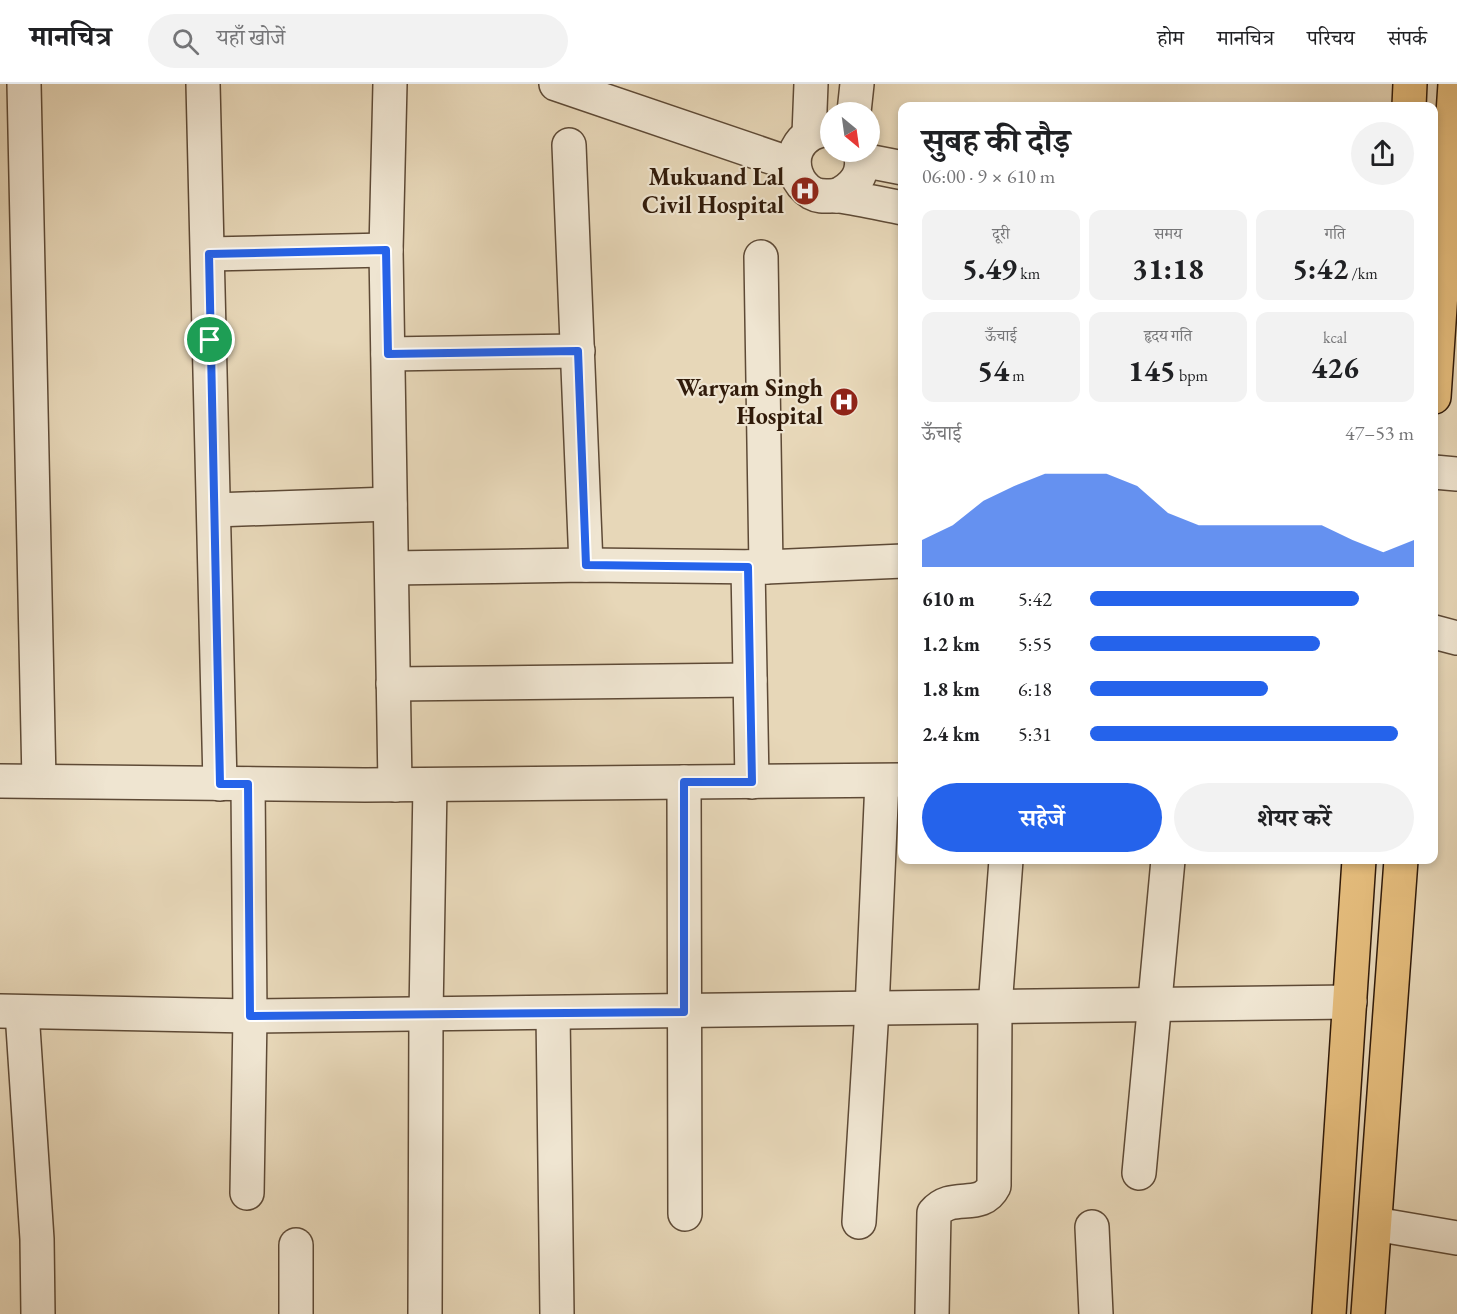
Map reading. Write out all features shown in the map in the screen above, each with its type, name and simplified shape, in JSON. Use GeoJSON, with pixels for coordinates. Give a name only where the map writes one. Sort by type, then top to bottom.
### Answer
{"type":"FeatureCollection","features":[{"type":"Feature","properties":{"kind":"main road"},"geometry":{"type":"LineString","coordinates":[[1409,102],[1410,84]]}},
{"type":"Feature","properties":{"kind":"main road"},"geometry":{"type":"LineString","coordinates":[[1438,337],[1455,84]]}},
{"type":"Feature","properties":{"kind":"main road"},"geometry":{"type":"LineString","coordinates":[[1329,1314],[1359,864]]}},
{"type":"Feature","properties":{"kind":"main road"},"geometry":{"type":"LineString","coordinates":[[1368,1314],[1401,864]]}},
{"type":"Feature","properties":{"kind":"street"},"geometry":{"type":"LineString","coordinates":[[24,84],[14,359],[39,781]]}},
{"type":"Feature","properties":{"kind":"street"},"geometry":{"type":"LineString","coordinates":[[203,84],[214,510],[250,1016],[247,1193]]}},
{"type":"Feature","properties":{"kind":"street"},"geometry":{"type":"LineString","coordinates":[[390,84],[386,250],[395,785]]}},
{"type":"Feature","properties":{"kind":"street"},"geometry":{"type":"LineString","coordinates":[[556,84],[794,165]]}},
{"type":"Feature","properties":{"kind":"street"},"geometry":{"type":"LineString","coordinates":[[811,84],[820,132],[800,143],[795,154],[794,165],[797,177],[804,187],[813,194],[825,197],[836,196],[898,207]]}},
{"type":"Feature","properties":{"kind":"street"},"geometry":{"type":"LineString","coordinates":[[856,102],[857,84]]}},
{"type":"Feature","properties":{"kind":"street"},"geometry":{"type":"LineString","coordinates":[[569,145],[586,565]]}},
{"type":"Feature","properties":{"kind":"street"},"geometry":{"type":"LineString","coordinates":[[880,161],[898,167]]}},
{"type":"Feature","properties":{"kind":"street"},"geometry":{"type":"LineString","coordinates":[[836,196],[848,191],[856,183],[861,172],[861,162]]}},
{"type":"Feature","properties":{"kind":"street"},"geometry":{"type":"LineString","coordinates":[[209,254],[386,250]]}},
{"type":"Feature","properties":{"kind":"street"},"geometry":{"type":"LineString","coordinates":[[752,782],[750,680],[757,567],[761,257]]}},
{"type":"Feature","properties":{"kind":"street"},"geometry":{"type":"LineString","coordinates":[[388,354],[578,351]]}},
{"type":"Feature","properties":{"kind":"street"},"geometry":{"type":"LineString","coordinates":[[1438,472],[1457,474]]}},
{"type":"Feature","properties":{"kind":"street"},"geometry":{"type":"LineString","coordinates":[[214,510],[390,504]]}},
{"type":"Feature","properties":{"kind":"street"},"geometry":{"type":"LineString","coordinates":[[392,568],[586,565],[757,567],[898,561]]}},
{"type":"Feature","properties":{"kind":"street"},"geometry":{"type":"LineString","coordinates":[[1438,633],[1457,638]]}},
{"type":"Feature","properties":{"kind":"street"},"geometry":{"type":"LineString","coordinates":[[393,684],[750,680]]}},
{"type":"Feature","properties":{"kind":"street"},"geometry":{"type":"LineString","coordinates":[[0,781],[395,785],[892,781],[872,1009],[859,1222]]}},
{"type":"Feature","properties":{"kind":"street"},"geometry":{"type":"LineString","coordinates":[[684,782],[685,1214]]}},
{"type":"Feature","properties":{"kind":"street"},"geometry":{"type":"LineString","coordinates":[[425,1314],[426,1014],[430,785]]}},
{"type":"Feature","properties":{"kind":"street"},"geometry":{"type":"LineString","coordinates":[[932,1314],[934,1212],[948,1202],[979,1200],[990,1194],[994,1186],[995,1007],[1006,864]]}},
{"type":"Feature","properties":{"kind":"street"},"geometry":{"type":"LineString","coordinates":[[1139,1173],[1168,864]]}},
{"type":"Feature","properties":{"kind":"street"},"geometry":{"type":"LineString","coordinates":[[38,1314],[36,1227],[11,1012],[250,1016],[1350,1002]]}},
{"type":"Feature","properties":{"kind":"street"},"geometry":{"type":"LineString","coordinates":[[553,1013],[557,1314]]}},
{"type":"Feature","properties":{"kind":"street"},"geometry":{"type":"LineString","coordinates":[[1375,1224],[1457,1238]]}},
{"type":"Feature","properties":{"kind":"street"},"geometry":{"type":"LineString","coordinates":[[1092,1227],[1096,1314]]}},
{"type":"Feature","properties":{"kind":"street"},"geometry":{"type":"LineString","coordinates":[[296,1245],[296,1314]]}},
{"type":"Feature","properties":{"kind":"place","name":"Mukuand Lal Civil Hospital"},"geometry":{"type":"Point","coordinates":[805,191]}},
{"type":"Feature","properties":{"kind":"place","name":"Waryam Singh Hospital"},"geometry":{"type":"Point","coordinates":[844,402]}},
{"type":"Feature","properties":{"kind":"route"},"geometry":{"type":"LineString","coordinates":[[386,250],[388,354],[578,351],[586,565],[748,567],[752,782],[684,782],[684,1012],[250,1016],[248,784],[220,784],[210,340],[209,254],[386,250]]}}]}
